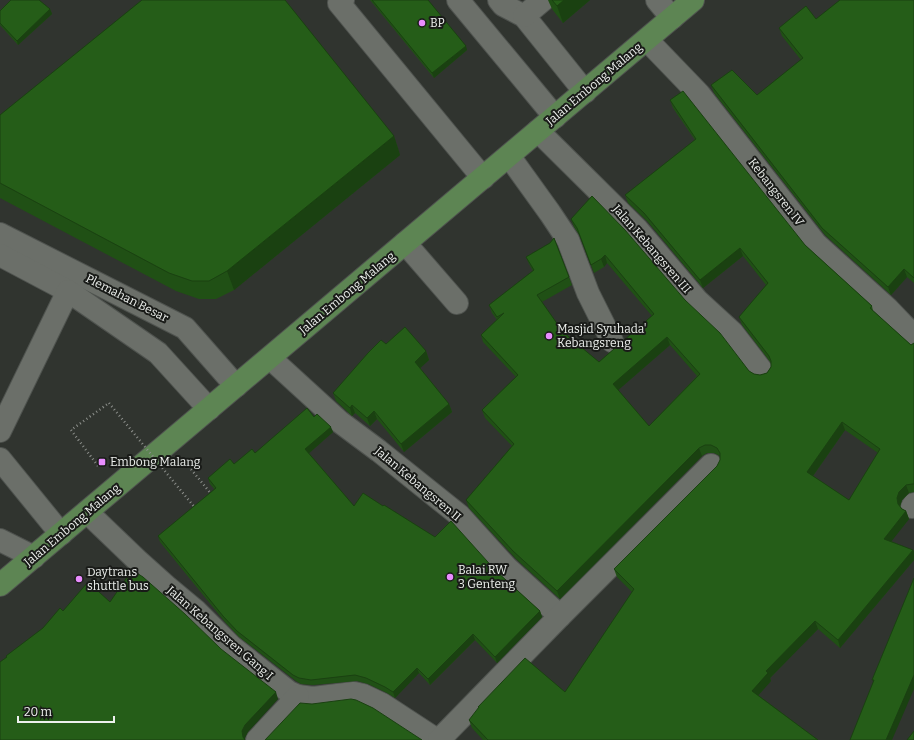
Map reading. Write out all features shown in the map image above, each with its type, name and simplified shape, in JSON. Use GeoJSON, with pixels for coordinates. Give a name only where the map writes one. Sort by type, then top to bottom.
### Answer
{"type":"FeatureCollection","features":[{"type":"Feature","properties":{"kind":"main road","name":"Jalan Embong Malang"},"geometry":{"type":"LineString","coordinates":[[2,581],[34,557],[694,0]]}},
{"type":"Feature","properties":{"kind":"street"},"geometry":{"type":"LineString","coordinates":[[458,0],[555,117]]}},
{"type":"Feature","properties":{"kind":"street"},"geometry":{"type":"LineString","coordinates":[[499,0],[503,5],[524,16],[585,92]]}},
{"type":"Feature","properties":{"kind":"street"},"geometry":{"type":"LineString","coordinates":[[524,16],[543,0]]}},
{"type":"Feature","properties":{"kind":"street"},"geometry":{"type":"LineString","coordinates":[[657,0],[672,18]]}},
{"type":"Feature","properties":{"kind":"street"},"geometry":{"type":"LineString","coordinates":[[337,1],[483,178]]}},
{"type":"Feature","properties":{"kind":"street","name":"Kebangsren IV"},"geometry":{"type":"LineString","coordinates":[[647,40],[699,94],[816,244],[888,309],[914,336]]}},
{"type":"Feature","properties":{"kind":"street","name":"Jalan Kebangsren III"},"geometry":{"type":"LineString","coordinates":[[538,131],[637,229],[697,300],[732,332],[762,371]]}},
{"type":"Feature","properties":{"kind":"street"},"geometry":{"type":"LineString","coordinates":[[509,156],[568,240],[588,294],[612,341]]}},
{"type":"Feature","properties":{"kind":"street","name":"Plemahan Besar"},"geometry":{"type":"LineString","coordinates":[[0,234],[184,328],[236,386]]}},
{"type":"Feature","properties":{"kind":"street"},"geometry":{"type":"LineString","coordinates":[[405,243],[457,303]]}},
{"type":"Feature","properties":{"kind":"street"},"geometry":{"type":"LineString","coordinates":[[0,255],[68,291],[158,353],[209,409]]}},
{"type":"Feature","properties":{"kind":"street"},"geometry":{"type":"LineString","coordinates":[[0,431],[68,291]]}},
{"type":"Feature","properties":{"kind":"street","name":"Jalan Kebangsren II"},"geometry":{"type":"LineString","coordinates":[[270,358],[340,422],[379,451],[458,516],[507,568],[560,616]]}},
{"type":"Feature","properties":{"kind":"street"},"geometry":{"type":"LineString","coordinates":[[0,459],[61,534]]}},
{"type":"Feature","properties":{"kind":"street"},"geometry":{"type":"LineString","coordinates":[[438,740],[711,465]]}},
{"type":"Feature","properties":{"kind":"street","name":"Jalan Kebangsren Gang I"},"geometry":{"type":"LineString","coordinates":[[87,512],[137,560],[196,611],[231,646],[289,692],[298,696],[313,698],[354,693],[363,695],[382,704],[438,740]]}},
{"type":"Feature","properties":{"kind":"street"},"geometry":{"type":"LineString","coordinates":[[0,540],[34,557]]}},
{"type":"Feature","properties":{"kind":"street"},"geometry":{"type":"LineString","coordinates":[[257,740],[298,696]]}},
{"type":"Feature","properties":{"kind":"path"},"geometry":{"type":"LineString","coordinates":[[114,488],[72,430],[109,403],[197,510]]}},
{"type":"Feature","properties":{"kind":"path"},"geometry":{"type":"LineString","coordinates":[[169,442],[213,496]]}},
{"type":"Feature","properties":{"kind":"building"},"geometry":{"type":"Polygon","coordinates":[[[11,0],[39,0],[50,9],[17,41],[0,23],[0,11],[11,0]]]}},
{"type":"Feature","properties":{"kind":"building"},"geometry":{"type":"Polygon","coordinates":[[[142,0],[285,0],[394,136],[227,271],[209,281],[192,281],[169,273],[0,183],[0,115],[142,0]]]}},
{"type":"Feature","properties":{"kind":"building"},"geometry":{"type":"Polygon","coordinates":[[[372,0],[428,0],[466,46],[432,73],[372,0]]]}},
{"type":"Feature","properties":{"kind":"building"},"geometry":{"type":"Polygon","coordinates":[[[552,0],[564,0],[557,6],[552,0]]]}},
{"type":"Feature","properties":{"kind":"building"},"geometry":{"type":"Polygon","coordinates":[[[840,0],[914,0],[914,278],[904,269],[888,287],[822,228],[711,85],[732,70],[757,95],[803,58],[779,28],[806,6],[816,19],[840,0]]]}},
{"type":"Feature","properties":{"kind":"building"},"geometry":{"type":"Polygon","coordinates":[[[683,91],[805,245],[872,306],[870,308],[911,345],[914,343],[914,484],[906,485],[899,492],[897,498],[898,504],[906,511],[884,539],[913,550],[838,640],[815,621],[766,671],[768,673],[752,691],[818,740],[488,740],[469,720],[478,707],[525,658],[565,692],[634,589],[614,569],[717,466],[720,460],[720,453],[717,448],[711,445],[705,445],[699,448],[557,591],[513,551],[466,500],[514,444],[482,410],[518,375],[481,335],[504,313],[497,317],[489,305],[534,270],[526,257],[550,243],[554,238],[569,277],[537,295],[563,332],[599,362],[654,314],[605,255],[591,265],[577,228],[571,219],[592,196],[625,230],[685,300],[720,333],[749,371],[760,375],[767,373],[771,367],[769,356],[739,317],[768,283],[740,248],[700,280],[644,213],[625,195],[696,139],[670,100],[683,91]],[[667,337],[613,384],[649,426],[700,374],[667,337]],[[842,422],[807,472],[849,500],[880,449],[842,422]]]}},
{"type":"Feature","properties":{"kind":"building"},"geometry":{"type":"Polygon","coordinates":[[[405,327],[426,351],[415,362],[449,404],[401,444],[374,411],[367,418],[352,405],[350,408],[333,393],[381,340],[386,344],[405,327]]]}},
{"type":"Feature","properties":{"kind":"building"},"geometry":{"type":"Polygon","coordinates":[[[307,408],[314,417],[317,414],[331,427],[305,449],[354,506],[363,493],[435,537],[451,521],[496,571],[540,611],[495,657],[473,634],[428,679],[417,668],[393,692],[366,678],[355,675],[311,680],[299,678],[293,675],[237,631],[158,536],[216,488],[208,478],[230,459],[234,464],[252,449],[255,453],[307,408]]]}},
{"type":"Feature","properties":{"kind":"building"},"geometry":{"type":"Polygon","coordinates":[[[132,570],[143,577],[185,614],[221,649],[276,692],[245,725],[242,731],[245,740],[0,740],[0,662],[43,628],[60,608],[63,611],[88,582],[110,602],[132,570]]]}},
{"type":"Feature","properties":{"kind":"building"},"geometry":{"type":"Polygon","coordinates":[[[914,578],[914,675],[886,740],[850,740],[874,680],[872,680],[914,578]]]}},
{"type":"Feature","properties":{"kind":"building"},"geometry":{"type":"Polygon","coordinates":[[[351,699],[373,708],[422,740],[265,740],[300,703],[312,704],[351,699]]]}},
{"type":"Feature","properties":{"kind":"building"},"geometry":{"type":"Polygon","coordinates":[[[914,731],[914,740],[907,740],[914,731]]]}},
{"type":"Feature","properties":{"kind":"place","name":"BP"},"geometry":{"type":"Point","coordinates":[422,23]}},
{"type":"Feature","properties":{"kind":"place","name":"Masjid Syuhada' Kebangsreng"},"geometry":{"type":"Point","coordinates":[549,336]}},
{"type":"Feature","properties":{"kind":"place","name":"Embong Malang"},"geometry":{"type":"Point","coordinates":[102,462]}},
{"type":"Feature","properties":{"kind":"place","name":"Balai RW 3 Genteng"},"geometry":{"type":"Point","coordinates":[450,577]}},
{"type":"Feature","properties":{"kind":"place","name":"Daytrans shuttle bus"},"geometry":{"type":"Point","coordinates":[79,579]}}]}
